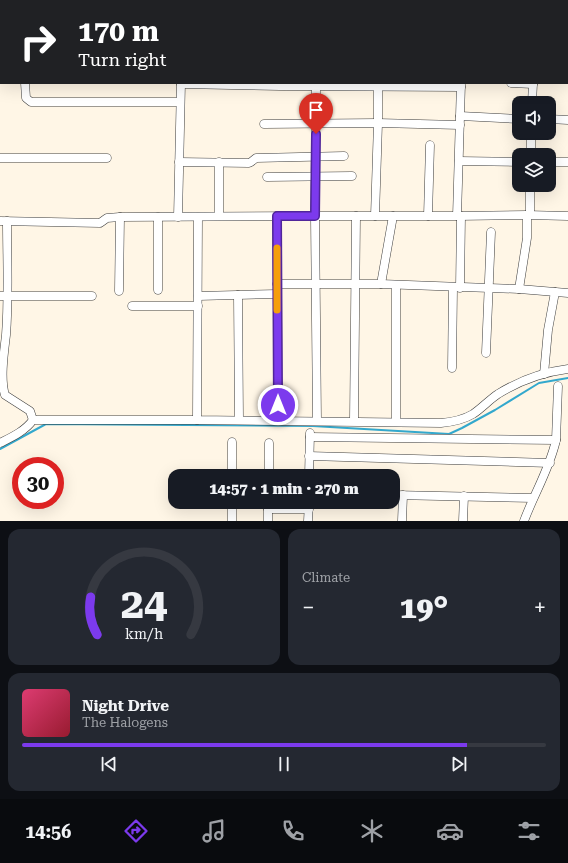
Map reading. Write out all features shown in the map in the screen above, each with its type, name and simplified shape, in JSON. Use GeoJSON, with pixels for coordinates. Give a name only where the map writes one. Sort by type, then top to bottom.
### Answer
{"type":"FeatureCollection","features":[{"type":"Feature","properties":{"kind":"street"},"geometry":{"type":"LineString","coordinates":[[25,84],[26,98],[30,102],[180,102]]}},
{"type":"Feature","properties":{"kind":"street"},"geometry":{"type":"LineString","coordinates":[[178,217],[181,84]]}},
{"type":"Feature","properties":{"kind":"street"},"geometry":{"type":"LineString","coordinates":[[215,84],[316,87],[461,85],[457,288],[452,368]]}},
{"type":"Feature","properties":{"kind":"street"},"geometry":{"type":"LineString","coordinates":[[532,96],[533,84]]}},
{"type":"Feature","properties":{"kind":"street"},"geometry":{"type":"LineString","coordinates":[[316,87],[316,421]]}},
{"type":"Feature","properties":{"kind":"street"},"geometry":{"type":"LineString","coordinates":[[375,216],[378,87]]}},
{"type":"Feature","properties":{"kind":"street"},"geometry":{"type":"LineString","coordinates":[[264,124],[378,123],[512,119]]}},
{"type":"Feature","properties":{"kind":"street"},"geometry":{"type":"LineString","coordinates":[[556,120],[568,120]]}},
{"type":"Feature","properties":{"kind":"street"},"geometry":{"type":"LineString","coordinates":[[428,216],[430,145]]}},
{"type":"Feature","properties":{"kind":"street"},"geometry":{"type":"LineString","coordinates":[[179,162],[249,163],[256,158],[344,156]]}},
{"type":"Feature","properties":{"kind":"street"},"geometry":{"type":"LineString","coordinates":[[0,158],[107,158]]}},
{"type":"Feature","properties":{"kind":"street"},"geometry":{"type":"LineString","coordinates":[[459,161],[512,162]]}},
{"type":"Feature","properties":{"kind":"street"},"geometry":{"type":"LineString","coordinates":[[219,162],[219,216]]}},
{"type":"Feature","properties":{"kind":"street"},"geometry":{"type":"LineString","coordinates":[[556,162],[568,162]]}},
{"type":"Feature","properties":{"kind":"street"},"geometry":{"type":"LineString","coordinates":[[266,177],[352,176]]}},
{"type":"Feature","properties":{"kind":"street"},"geometry":{"type":"LineString","coordinates":[[519,289],[527,238],[530,192]]}},
{"type":"Feature","properties":{"kind":"street"},"geometry":{"type":"LineString","coordinates":[[277,216],[278,421]]}},
{"type":"Feature","properties":{"kind":"street"},"geometry":{"type":"LineString","coordinates":[[354,422],[356,216]]}},
{"type":"Feature","properties":{"kind":"street"},"geometry":{"type":"LineString","coordinates":[[381,284],[393,216]]}},
{"type":"Feature","properties":{"kind":"street"},"geometry":{"type":"LineString","coordinates":[[33,420],[30,411],[5,395],[3,391],[1,365],[6,334],[3,222],[100,223],[107,218],[120,217],[568,216]]}},
{"type":"Feature","properties":{"kind":"street"},"geometry":{"type":"LineString","coordinates":[[119,291],[120,217]]}},
{"type":"Feature","properties":{"kind":"street"},"geometry":{"type":"LineString","coordinates":[[158,217],[158,290]]}},
{"type":"Feature","properties":{"kind":"street"},"geometry":{"type":"LineString","coordinates":[[197,420],[198,217]]}},
{"type":"Feature","properties":{"kind":"street"},"geometry":{"type":"LineString","coordinates":[[486,353],[490,288],[491,232]]}},
{"type":"Feature","properties":{"kind":"street"},"geometry":{"type":"LineString","coordinates":[[277,284],[381,284],[457,288],[519,289],[568,293]]}},
{"type":"Feature","properties":{"kind":"street"},"geometry":{"type":"LineString","coordinates":[[396,285],[396,422]]}},
{"type":"Feature","properties":{"kind":"street"},"geometry":{"type":"LineString","coordinates":[[544,374],[547,336],[555,292]]}},
{"type":"Feature","properties":{"kind":"street"},"geometry":{"type":"LineString","coordinates":[[198,296],[277,294]]}},
{"type":"Feature","properties":{"kind":"street"},"geometry":{"type":"LineString","coordinates":[[238,295],[239,420]]}},
{"type":"Feature","properties":{"kind":"street"},"geometry":{"type":"LineString","coordinates":[[4,296],[92,296]]}},
{"type":"Feature","properties":{"kind":"street"},"geometry":{"type":"LineString","coordinates":[[132,306],[198,306]]}},
{"type":"Feature","properties":{"kind":"street"},"geometry":{"type":"LineString","coordinates":[[33,420],[239,420],[441,423],[457,421],[473,414],[498,394],[528,380],[544,374],[568,369]]}},
{"type":"Feature","properties":{"kind":"street"},"geometry":{"type":"LineString","coordinates":[[524,521],[550,463],[556,440],[558,386]]}},
{"type":"Feature","properties":{"kind":"street"},"geometry":{"type":"LineString","coordinates":[[0,443],[22,431],[33,420]]}},
{"type":"Feature","properties":{"kind":"street"},"geometry":{"type":"LineString","coordinates":[[309,469],[310,435],[556,440]]}},
{"type":"Feature","properties":{"kind":"street"},"geometry":{"type":"LineString","coordinates":[[232,442],[232,469]]}},
{"type":"Feature","properties":{"kind":"street"},"geometry":{"type":"LineString","coordinates":[[269,443],[269,469]]}},
{"type":"Feature","properties":{"kind":"street"},"geometry":{"type":"LineString","coordinates":[[309,456],[550,463]]}},
{"type":"Feature","properties":{"kind":"street"},"geometry":{"type":"LineString","coordinates":[[400,495],[533,498]]}},
{"type":"Feature","properties":{"kind":"street"},"geometry":{"type":"LineString","coordinates":[[402,521],[404,495]]}},
{"type":"Feature","properties":{"kind":"street"},"geometry":{"type":"LineString","coordinates":[[463,521],[464,496]]}},
{"type":"Feature","properties":{"kind":"street"},"geometry":{"type":"LineString","coordinates":[[232,509],[232,521]]}},
{"type":"Feature","properties":{"kind":"street"},"geometry":{"type":"LineString","coordinates":[[268,509],[268,521]]}},
{"type":"Feature","properties":{"kind":"street"},"geometry":{"type":"LineString","coordinates":[[308,521],[309,509]]}},
{"type":"Feature","properties":{"kind":"waterway"},"geometry":{"type":"LineString","coordinates":[[0,449],[46,424],[313,426],[449,434],[495,410],[539,383],[568,378]]}},
{"type":"Feature","properties":{"kind":"slow traffic"},"geometry":{"type":"LineString","coordinates":[[277,248],[277,310]]}},
{"type":"Feature","properties":{"kind":"route"},"geometry":{"type":"LineString","coordinates":[[278,405],[277,216],[315,216],[316,134]]}}]}
